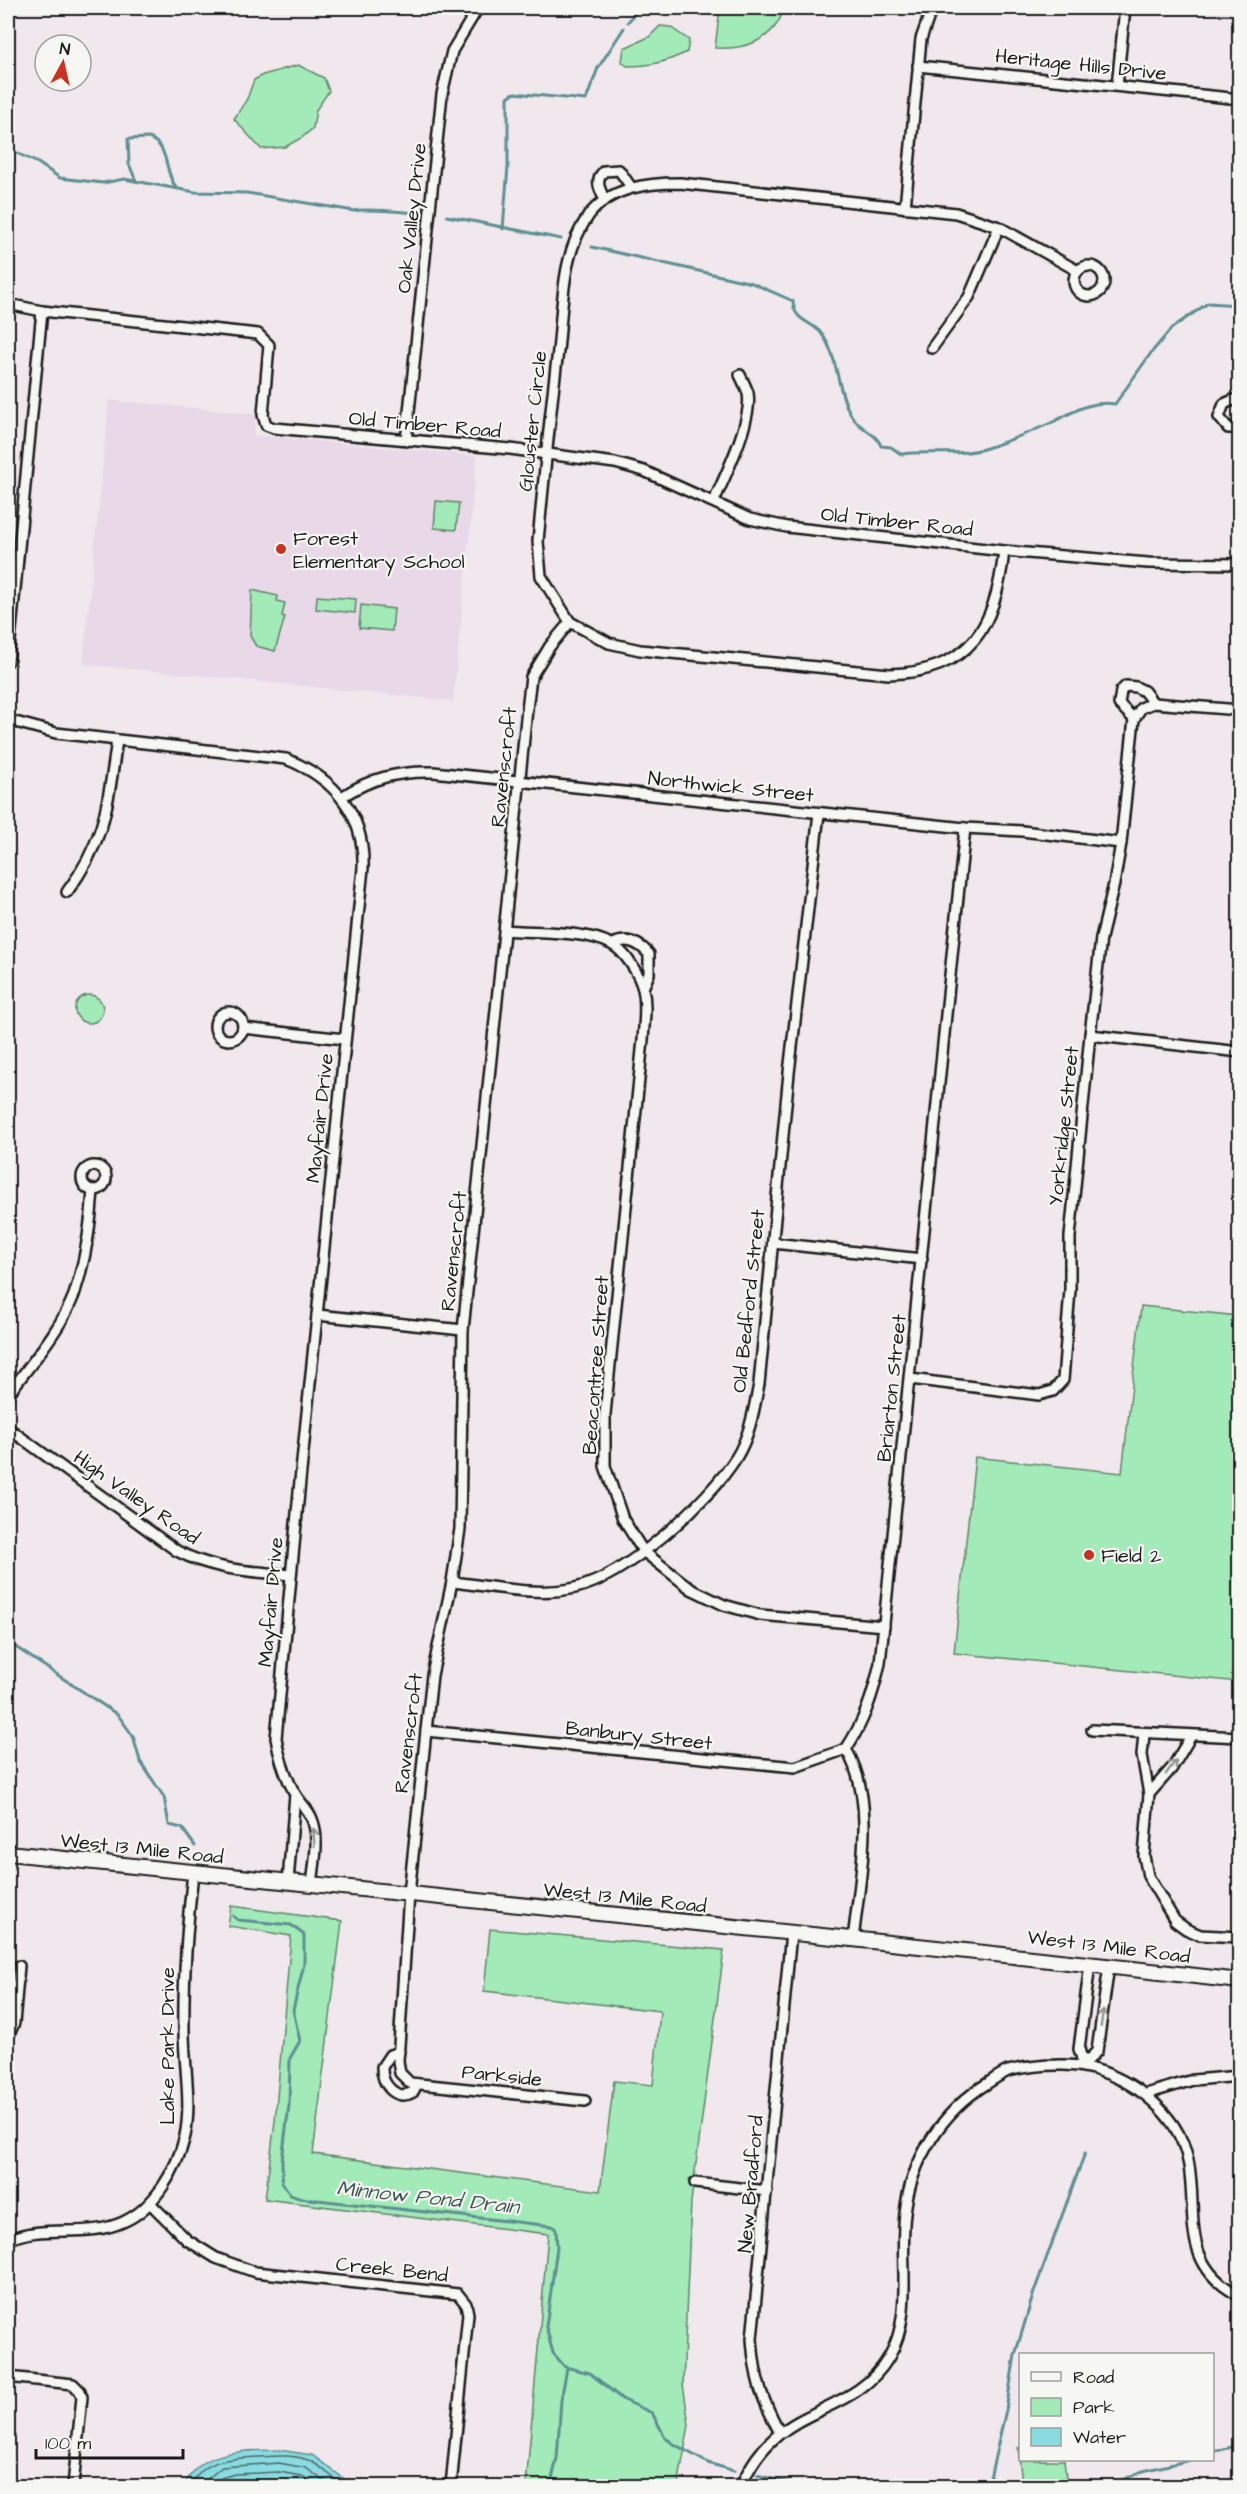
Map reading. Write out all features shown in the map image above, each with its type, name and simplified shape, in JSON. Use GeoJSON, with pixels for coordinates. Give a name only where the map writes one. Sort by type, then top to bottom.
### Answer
{"type":"FeatureCollection","features":[{"type":"Feature","properties":{"kind":"street","name":"Oak Valley Drive"},"geometry":{"type":"LineString","coordinates":[[406,441],[442,94],[452,51],[478,8]]}},
{"type":"Feature","properties":{"kind":"street"},"geometry":{"type":"LineString","coordinates":[[905,207],[921,39],[932,8]]}},
{"type":"Feature","properties":{"kind":"street"},"geometry":{"type":"LineString","coordinates":[[1117,86],[1125,8]]}},
{"type":"Feature","properties":{"kind":"street","name":"Heritage Hills Drive"},"geometry":{"type":"LineString","coordinates":[[918,66],[1239,99]]}},
{"type":"Feature","properties":{"kind":"street"},"geometry":{"type":"LineString","coordinates":[[605,200],[598,180],[604,171],[619,170],[631,187]]}},
{"type":"Feature","properties":{"kind":"street","name":"Glouster Circle"},"geometry":{"type":"LineString","coordinates":[[1004,551],[997,599],[980,633],[951,659],[918,672],[889,674],[640,650],[609,644],[570,622],[541,576],[538,541],[569,259],[590,215],[605,200],[631,187],[656,183],[680,183],[956,213],[999,227],[1078,271]]}},
{"type":"Feature","properties":{"kind":"street"},"geometry":{"type":"LineString","coordinates":[[932,348],[969,297],[999,227]]}},
{"type":"Feature","properties":{"kind":"street","name":"Old Timber Road"},"geometry":{"type":"LineString","coordinates":[[8,304],[42,311],[258,334],[269,345],[263,415],[266,425],[274,428],[580,457],[644,471],[750,519],[787,527],[1004,551],[1148,563],[1239,564]]}},
{"type":"Feature","properties":{"kind":"street"},"geometry":{"type":"LineString","coordinates":[[8,661],[11,579],[42,311]]}},
{"type":"Feature","properties":{"kind":"street"},"geometry":{"type":"LineString","coordinates":[[714,501],[744,425],[748,395],[740,375]]}},
{"type":"Feature","properties":{"kind":"street"},"geometry":{"type":"LineString","coordinates":[[1239,401],[1233,400],[1224,404],[1219,417],[1228,428],[1239,428]]}},
{"type":"Feature","properties":{"kind":"street","name":"Ravenscroft"},"geometry":{"type":"LineString","coordinates":[[409,1894],[432,1675],[453,1582],[460,1530],[463,1330],[531,678],[550,646],[570,622]]}},
{"type":"Feature","properties":{"kind":"street"},"geometry":{"type":"LineString","coordinates":[[1153,703],[1136,687],[1126,686],[1121,690],[1119,704],[1134,719],[1141,708],[1153,703],[1239,710]]}},
{"type":"Feature","properties":{"kind":"street","name":"Yorkridge Street"},"geometry":{"type":"LineString","coordinates":[[910,1379],[1039,1395],[1053,1391],[1062,1380],[1070,1290],[1070,1237],[1090,1035],[1101,938],[1116,877],[1121,843],[1134,719]]}},
{"type":"Feature","properties":{"kind":"street","name":"Mayfair Drive"},"geometry":{"type":"LineString","coordinates":[[8,720],[56,733],[286,759],[318,773],[343,796],[359,830],[363,852],[276,1738],[279,1753],[295,1794],[306,1807],[313,1821],[315,1842],[312,1885]]}},
{"type":"Feature","properties":{"kind":"street"},"geometry":{"type":"LineString","coordinates":[[67,892],[94,851],[107,808],[117,740]]}},
{"type":"Feature","properties":{"kind":"street","name":"Northwick Street"},"geometry":{"type":"LineString","coordinates":[[343,796],[364,783],[404,772],[433,772],[519,783],[965,828],[1022,831],[1121,843]]}},
{"type":"Feature","properties":{"kind":"street","name":"Old Bedford Street"},"geometry":{"type":"LineString","coordinates":[[453,1582],[537,1591],[562,1591],[592,1583],[643,1551],[688,1516],[737,1456],[750,1425],[759,1384],[819,813]]}},
{"type":"Feature","properties":{"kind":"street","name":"Briarton Street"},"geometry":{"type":"LineString","coordinates":[[846,1749],[857,1732],[872,1699],[884,1626],[965,828]]}},
{"type":"Feature","properties":{"kind":"street","name":"Beacontree Street"},"geometry":{"type":"LineString","coordinates":[[505,930],[591,938],[613,944],[627,941],[640,944],[649,954],[649,974],[643,988]]}},
{"type":"Feature","properties":{"kind":"street","name":"Beacontree Street"},"geometry":{"type":"LineString","coordinates":[[613,944],[631,964],[643,988],[645,1008],[605,1414],[605,1466],[623,1519],[643,1551],[691,1589],[724,1605],[760,1615],[884,1626]]}},
{"type":"Feature","properties":{"kind":"street"},"geometry":{"type":"LineString","coordinates":[[243,1028],[345,1039]]}},
{"type":"Feature","properties":{"kind":"street"},"geometry":{"type":"LineString","coordinates":[[1090,1035],[1239,1052]]}},
{"type":"Feature","properties":{"kind":"street"},"geometry":{"type":"LineString","coordinates":[[8,1395],[52,1333],[73,1296],[84,1256],[93,1190]]}},
{"type":"Feature","properties":{"kind":"street"},"geometry":{"type":"LineString","coordinates":[[773,1243],[922,1259]]}},
{"type":"Feature","properties":{"kind":"street"},"geometry":{"type":"LineString","coordinates":[[317,1315],[463,1330]]}},
{"type":"Feature","properties":{"kind":"street","name":"High Valley Road"},"geometry":{"type":"LineString","coordinates":[[8,1428],[177,1551],[198,1562],[223,1569],[291,1575]]}},
{"type":"Feature","properties":{"kind":"street"},"geometry":{"type":"LineString","coordinates":[[1092,1730],[1239,1737]]}},
{"type":"Feature","properties":{"kind":"street","name":"Banbury Street"},"geometry":{"type":"LineString","coordinates":[[426,1731],[795,1767],[846,1749]]}},
{"type":"Feature","properties":{"kind":"street"},"geometry":{"type":"LineString","coordinates":[[1144,1734],[1142,1755],[1149,1794],[1144,1856],[1148,1876],[1176,1921],[1186,1929],[1200,1935],[1239,1937]]}},
{"type":"Feature","properties":{"kind":"street"},"geometry":{"type":"LineString","coordinates":[[1149,1794],[1172,1768],[1191,1736]]}},
{"type":"Feature","properties":{"kind":"street"},"geometry":{"type":"LineString","coordinates":[[846,1749],[856,1766],[861,1783],[865,1816],[853,1941]]}},
{"type":"Feature","properties":{"kind":"street","name":"Mayfair Drive"},"geometry":{"type":"LineString","coordinates":[[288,1882],[295,1794]]}},
{"type":"Feature","properties":{"kind":"street","name":"West 13 Mile Road"},"geometry":{"type":"LineString","coordinates":[[8,1853],[1239,1981]]}},
{"type":"Feature","properties":{"kind":"street","name":"Lake Park Drive"},"geometry":{"type":"LineString","coordinates":[[8,2240],[39,2232],[93,2231],[124,2222],[150,2203],[174,2165],[185,2136],[185,1952],[194,1873]]}},
{"type":"Feature","properties":{"kind":"street"},"geometry":{"type":"LineString","coordinates":[[409,1894],[399,2052],[400,2073],[406,2081],[417,2084]]}},
{"type":"Feature","properties":{"kind":"street","name":"New Bradford"},"geometry":{"type":"LineString","coordinates":[[780,2433],[762,2399],[755,2376],[752,2339],[791,1933]]}},
{"type":"Feature","properties":{"kind":"street"},"geometry":{"type":"LineString","coordinates":[[1084,2064],[1079,2049],[1090,1964]]}},
{"type":"Feature","properties":{"kind":"street"},"geometry":{"type":"LineString","coordinates":[[8,2037],[14,2023],[19,1966]]}},
{"type":"Feature","properties":{"kind":"street"},"geometry":{"type":"LineString","coordinates":[[1084,2064],[1097,2051],[1109,1966]]}},
{"type":"Feature","properties":{"kind":"street","name":"Parkside"},"geometry":{"type":"LineString","coordinates":[[399,2052],[390,2055],[382,2067],[385,2084],[393,2092],[401,2095],[413,2092],[417,2084],[585,2101]]}},
{"type":"Feature","properties":{"kind":"street"},"geometry":{"type":"LineString","coordinates":[[741,2487],[753,2461],[780,2433],[865,2385],[888,2359],[900,2332],[905,2214],[910,2186],[922,2155],[956,2107],[1006,2072],[1041,2066],[1084,2064],[1146,2094],[1175,2127],[1190,2167],[1194,2245],[1200,2260],[1218,2283],[1239,2296]]}},
{"type":"Feature","properties":{"kind":"street"},"geometry":{"type":"LineString","coordinates":[[1146,2094],[1193,2080],[1239,2076]]}},
{"type":"Feature","properties":{"kind":"street"},"geometry":{"type":"LineString","coordinates":[[695,2183],[767,2190]]}},
{"type":"Feature","properties":{"kind":"street","name":"Creek Bend"},"geometry":{"type":"LineString","coordinates":[[150,2203],[187,2240],[216,2258],[255,2272],[459,2294],[466,2304],[468,2314],[451,2487]]}},
{"type":"Feature","properties":{"kind":"street"},"geometry":{"type":"LineString","coordinates":[[8,2377],[73,2384],[80,2391],[82,2397],[74,2487]]}},
{"type":"Feature","properties":{"kind":"shaded area","name":"Forest Elementary School"},"geometry":{"type":"Polygon","coordinates":[[[109,400],[256,414],[254,435],[477,456],[453,701],[83,664],[109,400]]]}},
{"type":"Feature","properties":{"kind":"green space"},"geometry":{"type":"Polygon","coordinates":[[[720,8],[784,8],[774,28],[758,41],[738,47],[715,48],[720,8]]]}},
{"type":"Feature","properties":{"kind":"green space"},"geometry":{"type":"Polygon","coordinates":[[[660,26],[670,27],[689,40],[687,52],[651,64],[627,66],[622,62],[624,48],[649,37],[660,26]]]}},
{"type":"Feature","properties":{"kind":"green space"},"geometry":{"type":"Polygon","coordinates":[[[298,65],[324,78],[329,91],[316,110],[313,128],[303,137],[285,147],[261,149],[234,119],[247,99],[254,80],[263,75],[298,65]]]}},
{"type":"Feature","properties":{"kind":"green space"},"geometry":{"type":"Polygon","coordinates":[[[436,501],[459,503],[456,530],[434,528],[436,501]]]}},
{"type":"Feature","properties":{"kind":"green space"},"geometry":{"type":"Polygon","coordinates":[[[252,590],[278,596],[277,601],[285,603],[282,616],[285,617],[275,651],[256,646],[250,636],[252,590]]]}},
{"type":"Feature","properties":{"kind":"green space"},"geometry":{"type":"Polygon","coordinates":[[[317,596],[356,599],[355,613],[316,609],[317,596]]]}},
{"type":"Feature","properties":{"kind":"green space"},"geometry":{"type":"Polygon","coordinates":[[[361,605],[394,609],[392,631],[359,628],[361,605]]]}},
{"type":"Feature","properties":{"kind":"green space"},"geometry":{"type":"Polygon","coordinates":[[[89,995],[99,999],[103,1009],[99,1019],[89,1023],[79,1019],[75,1009],[79,999],[89,995]]]}},
{"type":"Feature","properties":{"kind":"green space"},"geometry":{"type":"Polygon","coordinates":[[[1141,1306],[1239,1316],[1239,1682],[954,1653],[975,1457],[1122,1473],[1141,1306]]]}},
{"type":"Feature","properties":{"kind":"green space"},"geometry":{"type":"Polygon","coordinates":[[[231,1906],[342,1921],[313,2154],[600,2191],[614,2081],[653,2085],[660,2011],[484,1991],[490,1929],[724,1950],[691,2202],[683,2384],[689,2425],[678,2486],[526,2486],[548,2234],[265,2199],[275,2121],[291,1936],[228,1926],[231,1906]]]}},
{"type":"Feature","properties":{"kind":"green space"},"geometry":{"type":"Polygon","coordinates":[[[1019,2461],[1064,2461],[1066,2478],[1022,2483],[1019,2461]]]}},
{"type":"Feature","properties":{"kind":"water"},"geometry":{"type":"Polygon","coordinates":[[[279,2450],[312,2455],[346,2480],[363,2486],[184,2486],[201,2464],[212,2458],[238,2452],[279,2450]]]}},
{"type":"Feature","properties":{"kind":"waterway"},"geometry":{"type":"LineString","coordinates":[[628,22],[639,8]]}},
{"type":"Feature","properties":{"kind":"waterway"},"geometry":{"type":"LineString","coordinates":[[503,229],[508,166],[508,97],[514,93],[586,100],[598,68],[624,28]]}},
{"type":"Feature","properties":{"kind":"waterway"},"geometry":{"type":"LineString","coordinates":[[136,181],[129,164],[128,139],[149,138],[161,148],[177,188]]}},
{"type":"Feature","properties":{"kind":"waterway"},"geometry":{"type":"LineString","coordinates":[[8,149],[38,163],[60,178],[103,183],[124,179],[195,192],[247,193],[354,211],[417,213]]}},
{"type":"Feature","properties":{"kind":"waterway"},"geometry":{"type":"LineString","coordinates":[[447,216],[561,239]]}},
{"type":"Feature","properties":{"kind":"waterway"},"geometry":{"type":"LineString","coordinates":[[592,247],[752,283],[793,301],[799,317],[817,329],[827,342],[851,415],[876,438],[881,446],[891,447],[901,454],[976,451],[1027,433],[1090,405],[1115,404],[1151,353],[1172,328],[1208,303],[1240,305]]}},
{"type":"Feature","properties":{"kind":"waterway","name":"Minnow Pond Drain"},"geometry":{"type":"LineString","coordinates":[[8,1642],[118,1715],[133,1736],[140,1761],[164,1797],[169,1825],[182,1828],[195,1846]]}},
{"type":"Feature","properties":{"kind":"waterway","name":"Minnow Pond Drain"},"geometry":{"type":"LineString","coordinates":[[233,1916],[238,1920],[291,1925],[304,1935],[304,1964],[293,2010],[300,2041],[290,2058],[289,2105],[282,2160],[282,2183],[291,2195],[299,2198],[552,2226],[556,2229],[557,2247],[546,2327],[553,2353],[565,2367],[590,2373],[622,2399],[652,2413],[665,2437],[672,2443],[708,2463],[734,2471]]}},
{"type":"Feature","properties":{"kind":"waterway"},"geometry":{"type":"LineString","coordinates":[[988,2486],[1006,2410],[1015,2355],[1034,2292],[1085,2153]]}},
{"type":"Feature","properties":{"kind":"waterway"},"geometry":{"type":"LineString","coordinates":[[550,2486],[557,2459],[561,2400],[567,2368]]}},
{"type":"Feature","properties":{"kind":"waterway","name":"Minnow Pond Drain"},"geometry":{"type":"LineString","coordinates":[[1214,2452],[1240,2445]]}},
{"type":"Feature","properties":{"kind":"waterway","name":"Minnow Pond Drain"},"geometry":{"type":"LineString","coordinates":[[1108,2486],[1143,2471],[1187,2461]]}},
{"type":"Feature","properties":{"kind":"waterway","name":"Minnow Pond Drain"},"geometry":{"type":"LineString","coordinates":[[757,2475],[800,2486]]}},
{"type":"Feature","properties":{"kind":"place","name":"Forest Elementary School"},"geometry":{"type":"Point","coordinates":[281,549]}},
{"type":"Feature","properties":{"kind":"place","name":"Field 2"},"geometry":{"type":"Point","coordinates":[1089,1555]}}]}
